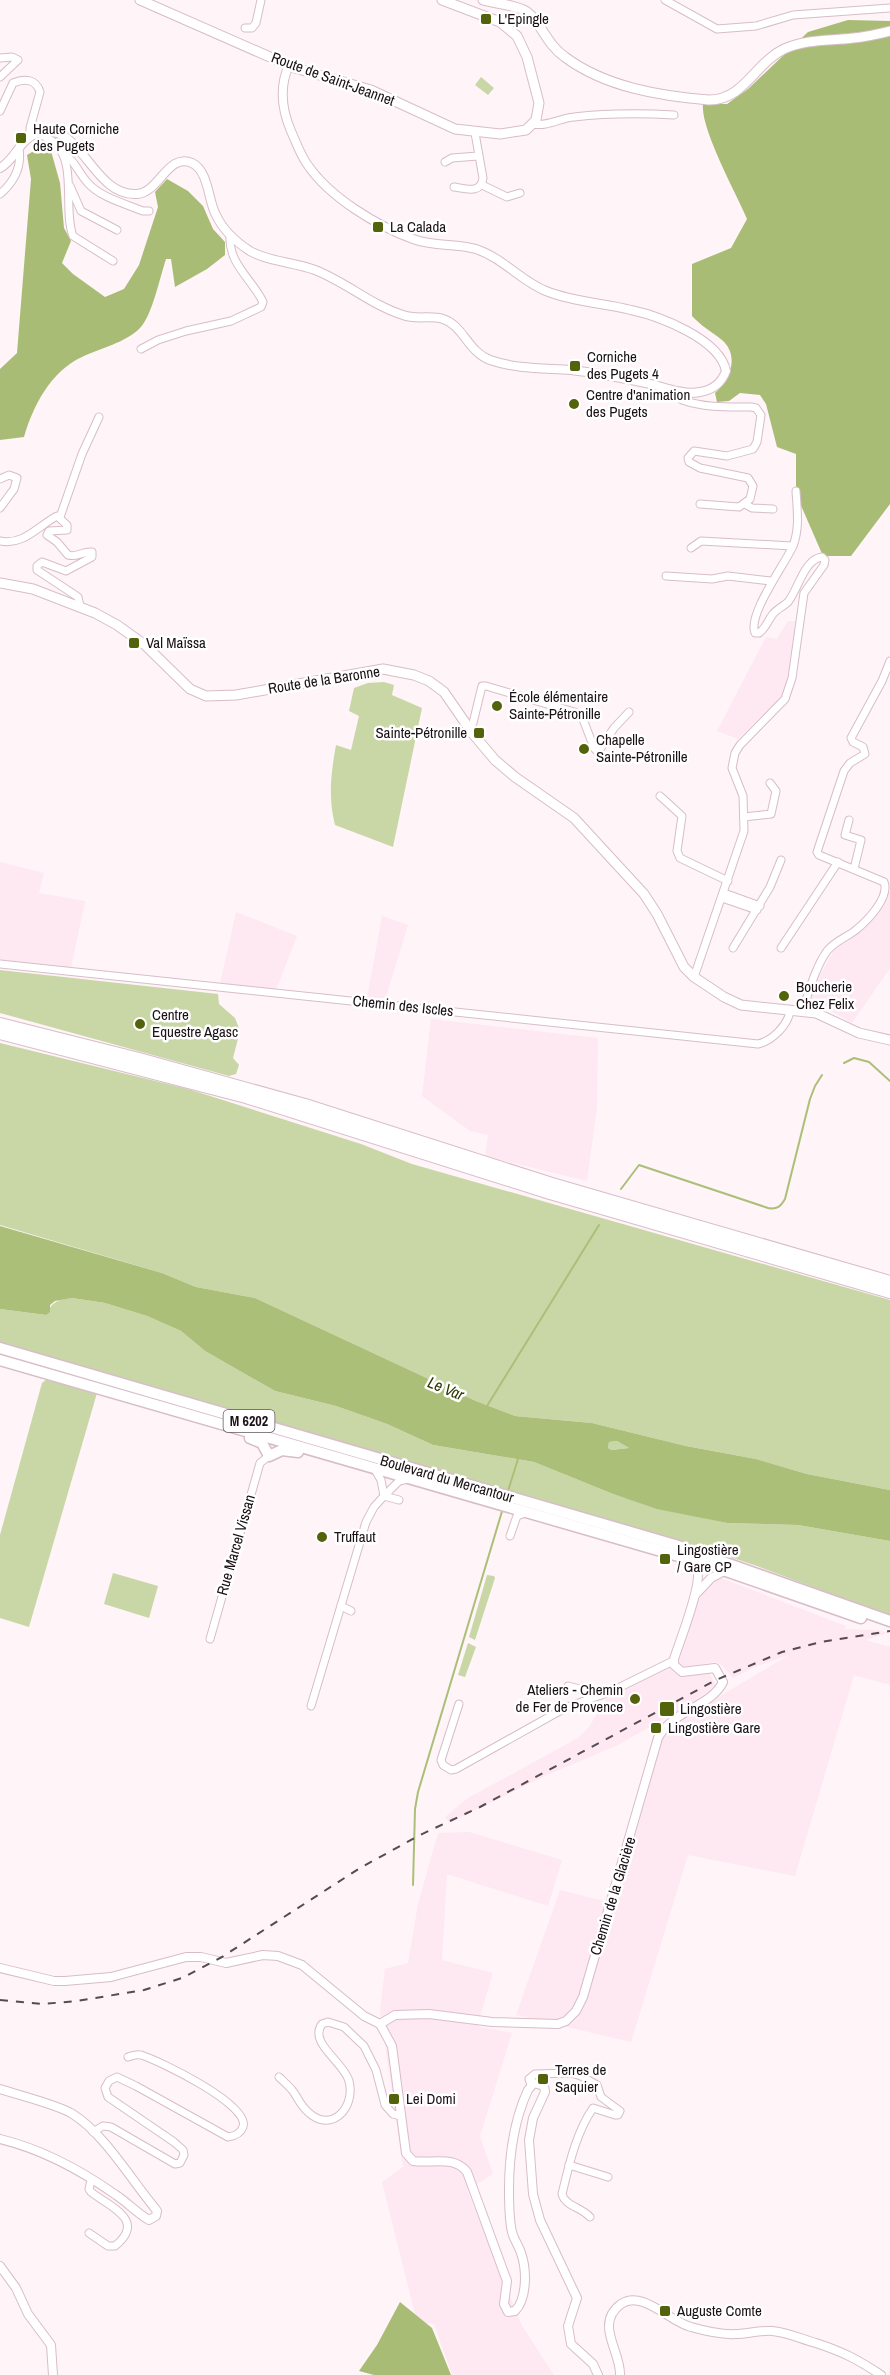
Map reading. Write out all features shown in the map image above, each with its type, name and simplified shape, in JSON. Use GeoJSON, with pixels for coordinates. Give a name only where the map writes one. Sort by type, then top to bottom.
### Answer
{"type":"FeatureCollection","features":[{"type":"Feature","properties":{"kind":"highway"},"geometry":{"type":"LineString","coordinates":[[0,1024],[139,1059],[305,1105],[552,1184],[890,1282]]}},
{"type":"Feature","properties":{"kind":"highway"},"geometry":{"type":"LineString","coordinates":[[0,1033],[246,1097],[550,1193],[890,1292]]}},
{"type":"Feature","properties":{"kind":"main road","name":"Route de Saint-Jeannet"},"geometry":{"type":"LineString","coordinates":[[140,0],[289,65],[371,90],[450,127],[475,133],[507,134],[531,126]]}},
{"type":"Feature","properties":{"kind":"main road"},"geometry":{"type":"LineString","coordinates":[[442,0],[501,22],[517,36],[527,57],[538,94],[539,110],[531,126]]}},
{"type":"Feature","properties":{"kind":"main road"},"geometry":{"type":"LineString","coordinates":[[483,0],[526,12],[535,20],[545,38],[557,52],[597,75],[634,88],[704,100],[721,99],[734,94],[769,59],[794,46],[890,31]]}},
{"type":"Feature","properties":{"kind":"main road","name":"Route de la Baronne"},"geometry":{"type":"LineString","coordinates":[[0,583],[27,587],[80,606],[117,625],[160,658],[189,689],[206,696],[236,695],[371,671],[399,671],[425,678],[444,692],[482,746],[503,767],[574,818],[644,894],[657,914],[678,957],[694,977],[724,997],[741,1005],[825,1016],[859,1033],[890,1040]]}},
{"type":"Feature","properties":{"kind":"main road","name":"Boulevard du Mercantour"},"geometry":{"type":"LineString","coordinates":[[0,1348],[497,1499],[711,1557],[874,1619],[890,1629]]}},
{"type":"Feature","properties":{"kind":"main road","name":"Boulevard du Mercantour"},"geometry":{"type":"LineString","coordinates":[[0,1360],[410,1479],[497,1499]]}},
{"type":"Feature","properties":{"kind":"main road"},"geometry":{"type":"LineString","coordinates":[[232,1427],[242,1435],[262,1443],[269,1456],[282,1450],[314,1455],[322,1453]]}},
{"type":"Feature","properties":{"kind":"main road","name":"Boulevard du Mercantour"},"geometry":{"type":"LineString","coordinates":[[512,1503],[529,1513],[726,1570],[874,1619],[890,1621]]}},
{"type":"Feature","properties":{"kind":"street"},"geometry":{"type":"LineString","coordinates":[[245,28],[255,25],[261,0]]}},
{"type":"Feature","properties":{"kind":"street"},"geometry":{"type":"LineString","coordinates":[[668,1],[717,29],[756,26],[793,15],[890,8]]}},
{"type":"Feature","properties":{"kind":"street"},"geometry":{"type":"LineString","coordinates":[[0,58],[12,57],[18,60],[0,77]]}},
{"type":"Feature","properties":{"kind":"street"},"geometry":{"type":"LineString","coordinates":[[0,168],[11,161],[30,137],[39,133],[52,132],[65,137],[80,149],[104,181],[123,192],[132,194],[139,194],[153,187],[176,163],[186,161],[195,164],[201,172],[215,215],[230,235],[252,252],[314,269],[396,313],[414,318],[437,318],[449,322],[474,350],[491,360],[513,366],[619,377],[694,393],[715,387],[724,377],[726,370],[722,357],[699,338],[641,312],[550,292],[526,281],[503,263],[475,249],[433,244],[405,236],[367,216],[328,187],[308,164],[287,118],[282,93],[289,65]]}},
{"type":"Feature","properties":{"kind":"street"},"geometry":{"type":"LineString","coordinates":[[0,111],[13,83],[25,80],[35,83],[40,92],[30,128],[30,137]]}},
{"type":"Feature","properties":{"kind":"street"},"geometry":{"type":"LineString","coordinates":[[531,126],[540,126],[570,117],[674,115]]}},
{"type":"Feature","properties":{"kind":"street"},"geometry":{"type":"LineString","coordinates":[[39,133],[56,144],[62,153],[68,181],[73,236],[113,261]]}},
{"type":"Feature","properties":{"kind":"street"},"geometry":{"type":"LineString","coordinates":[[454,187],[471,190],[478,189],[482,185],[483,178],[475,133]]}},
{"type":"Feature","properties":{"kind":"street"},"geometry":{"type":"LineString","coordinates":[[0,194],[7,188],[19,168],[19,149]]}},
{"type":"Feature","properties":{"kind":"street"},"geometry":{"type":"LineString","coordinates":[[62,153],[68,156],[87,183],[96,190],[143,211],[149,211]]}},
{"type":"Feature","properties":{"kind":"street"},"geometry":{"type":"LineString","coordinates":[[445,162],[452,158],[478,156]]}},
{"type":"Feature","properties":{"kind":"street"},"geometry":{"type":"LineString","coordinates":[[68,181],[81,211],[117,230]]}},
{"type":"Feature","properties":{"kind":"street"},"geometry":{"type":"LineString","coordinates":[[482,185],[507,196],[512,197],[520,193]]}},
{"type":"Feature","properties":{"kind":"street"},"geometry":{"type":"LineString","coordinates":[[141,349],[158,340],[231,321],[261,307],[263,302],[260,294],[241,272],[231,252],[230,235]]}},
{"type":"Feature","properties":{"kind":"street"},"geometry":{"type":"LineString","coordinates":[[680,391],[682,400],[702,406],[751,407],[759,411],[762,421],[758,442],[753,449],[727,456],[694,451],[688,458],[689,462],[700,468],[748,478],[753,486],[753,491],[745,504],[739,507],[700,504]]}},
{"type":"Feature","properties":{"kind":"street"},"geometry":{"type":"LineString","coordinates":[[60,517],[82,454],[99,417]]}},
{"type":"Feature","properties":{"kind":"street"},"geometry":{"type":"LineString","coordinates":[[0,478],[9,474],[17,478],[14,489],[0,508]]}},
{"type":"Feature","properties":{"kind":"street"},"geometry":{"type":"LineString","coordinates":[[694,977],[744,831],[743,796],[732,768],[735,753],[785,699],[792,678],[804,593],[824,566],[825,560],[822,557],[817,558],[809,566],[788,602],[773,614],[764,630],[754,633],[752,627],[755,617],[771,581],[792,546],[798,522],[796,491]]}},
{"type":"Feature","properties":{"kind":"street"},"geometry":{"type":"LineString","coordinates":[[745,504],[752,508],[773,509]]}},
{"type":"Feature","properties":{"kind":"street"},"geometry":{"type":"LineString","coordinates":[[0,541],[9,543],[21,541],[46,522],[57,516],[60,517]]}},
{"type":"Feature","properties":{"kind":"street"},"geometry":{"type":"LineString","coordinates":[[60,517],[67,525],[67,530],[49,531],[47,535],[57,542],[68,555],[75,556],[92,552],[92,557],[66,571],[42,562],[37,566],[37,570],[78,597],[80,606]]}},
{"type":"Feature","properties":{"kind":"street"},"geometry":{"type":"LineString","coordinates":[[691,548],[701,541],[792,546]]}},
{"type":"Feature","properties":{"kind":"street"},"geometry":{"type":"LineString","coordinates":[[666,576],[712,579],[728,576],[771,581]]}},
{"type":"Feature","properties":{"kind":"street"},"geometry":{"type":"LineString","coordinates":[[802,1012],[819,964],[828,950],[839,939],[856,930],[867,920],[885,894],[888,883],[819,855],[817,852],[844,771],[850,763],[865,754],[863,747],[854,742],[852,738],[890,661]]}},
{"type":"Feature","properties":{"kind":"street"},"geometry":{"type":"LineString","coordinates":[[469,729],[473,723],[482,686],[581,714],[594,748],[598,752],[614,728],[629,712]]}},
{"type":"Feature","properties":{"kind":"street"},"geometry":{"type":"LineString","coordinates":[[744,817],[771,814],[776,791],[770,783]]}},
{"type":"Feature","properties":{"kind":"street"},"geometry":{"type":"LineString","coordinates":[[660,796],[682,816],[678,855],[694,866],[728,881]]}},
{"type":"Feature","properties":{"kind":"street"},"geometry":{"type":"LineString","coordinates":[[849,820],[845,835],[861,840],[854,869]]}},
{"type":"Feature","properties":{"kind":"street"},"geometry":{"type":"LineString","coordinates":[[733,948],[770,887],[781,860]]}},
{"type":"Feature","properties":{"kind":"street"},"geometry":{"type":"LineString","coordinates":[[781,948],[838,862]]}},
{"type":"Feature","properties":{"kind":"street"},"geometry":{"type":"LineString","coordinates":[[723,896],[758,908]]}},
{"type":"Feature","properties":{"kind":"street","name":"Chemin des Iscles"},"geometry":{"type":"LineString","coordinates":[[0,964],[758,1044],[765,1042],[786,1022],[790,1011]]}},
{"type":"Feature","properties":{"kind":"street","name":"Rue Marcel Vissan"},"geometry":{"type":"LineString","coordinates":[[210,1638],[260,1463],[269,1456]]}},
{"type":"Feature","properties":{"kind":"street"},"geometry":{"type":"LineString","coordinates":[[374,1467],[381,1480],[384,1496]]}},
{"type":"Feature","properties":{"kind":"street"},"geometry":{"type":"LineString","coordinates":[[311,1706],[366,1522],[374,1507],[399,1481],[410,1479]]}},
{"type":"Feature","properties":{"kind":"street"},"geometry":{"type":"LineString","coordinates":[[384,1496],[399,1500]]}},
{"type":"Feature","properties":{"kind":"street"},"geometry":{"type":"LineString","coordinates":[[510,1536],[517,1516],[529,1513]]}},
{"type":"Feature","properties":{"kind":"street"},"geometry":{"type":"LineString","coordinates":[[459,1704],[441,1760],[450,1770],[456,1769],[566,1708],[601,1695],[673,1661],[695,1595],[698,1576],[697,1569],[681,1557]]}},
{"type":"Feature","properties":{"kind":"street"},"geometry":{"type":"LineString","coordinates":[[695,1595],[711,1578],[726,1570]]}},
{"type":"Feature","properties":{"kind":"street"},"geometry":{"type":"LineString","coordinates":[[341,1606],[351,1611]]}},
{"type":"Feature","properties":{"kind":"street","name":"Chemin de la Glacière"},"geometry":{"type":"LineString","coordinates":[[383,2024],[400,2014],[441,2014],[492,2022],[549,2025],[566,2021],[576,2011],[583,1997],[658,1738],[667,1724],[716,1691],[723,1682],[715,1668],[682,1672],[674,1667],[673,1661]]}},
{"type":"Feature","properties":{"kind":"street"},"geometry":{"type":"LineString","coordinates":[[568,1686],[601,1695]]}},
{"type":"Feature","properties":{"kind":"street"},"geometry":{"type":"LineString","coordinates":[[0,1968],[47,1980],[65,1981],[111,1977],[186,1957],[201,1957],[226,1963],[263,1955],[278,1956],[302,1965],[364,2016],[383,2024],[392,2046],[405,2147],[411,2160],[452,2162],[467,2172],[507,2281],[505,2308],[508,2312],[515,2311],[522,2301],[524,2288],[522,2257],[510,2220],[511,2158],[523,2100],[531,2085],[529,2079],[535,2074],[571,2073],[591,2081],[597,2085],[601,2097],[620,2111],[618,2115],[615,2115],[593,2108],[569,2165],[562,2198],[567,2203],[580,2207],[591,2217]]}},
{"type":"Feature","properties":{"kind":"street"},"geometry":{"type":"LineString","coordinates":[[279,2077],[294,2092],[297,2101],[313,2117],[328,2121],[343,2113],[349,2104],[351,2092],[349,2079],[318,2040],[317,2035],[324,2022],[332,2022],[344,2027],[364,2046],[376,2070],[385,2105],[393,2114],[401,2116]]}},
{"type":"Feature","properties":{"kind":"street"},"geometry":{"type":"LineString","coordinates":[[93,2132],[103,2126],[111,2127],[175,2164],[180,2163],[184,2155],[183,2150],[174,2142],[108,2097],[105,2088],[109,2081],[117,2078],[136,2086],[228,2137],[242,2131],[244,2123],[241,2115],[217,2093],[139,2054],[128,2057]]}},
{"type":"Feature","properties":{"kind":"street"},"geometry":{"type":"LineString","coordinates":[[531,2085],[540,2083],[544,2086],[545,2092],[533,2118],[529,2140],[535,2205],[577,2298],[568,2326],[571,2344],[593,2364],[598,2375]]}},
{"type":"Feature","properties":{"kind":"street"},"geometry":{"type":"LineString","coordinates":[[0,2089],[71,2114],[93,2132],[154,2207],[157,2211],[156,2216],[153,2219],[146,2218],[116,2194],[44,2154],[0,2139]]}},
{"type":"Feature","properties":{"kind":"street"},"geometry":{"type":"LineString","coordinates":[[569,2165],[608,2177]]}},
{"type":"Feature","properties":{"kind":"street"},"geometry":{"type":"LineString","coordinates":[[89,2233],[106,2245],[116,2246],[129,2232],[126,2221],[112,2206],[90,2193],[91,2180]]}},
{"type":"Feature","properties":{"kind":"street"},"geometry":{"type":"LineString","coordinates":[[0,2266],[16,2288],[28,2314],[51,2345],[53,2375]]}},
{"type":"Feature","properties":{"kind":"street"},"geometry":{"type":"LineString","coordinates":[[620,2375],[618,2355],[609,2340],[609,2325],[619,2305],[625,2301],[637,2300],[649,2303],[675,2322],[697,2329],[732,2334],[770,2331],[787,2334],[843,2352],[881,2375]]}},
{"type":"Feature","properties":{"kind":"shaded area"},"geometry":{"type":"Polygon","coordinates":[[[848,20],[890,21],[890,504],[851,556],[823,556],[796,494],[796,454],[777,447],[766,404],[760,395],[740,393],[729,401],[717,402],[715,393],[729,375],[731,353],[722,340],[692,316],[692,264],[731,248],[747,219],[713,144],[707,128],[703,104],[727,104],[748,89],[808,32],[848,20]]]}},
{"type":"Feature","properties":{"kind":"shaded area"},"geometry":{"type":"Polygon","coordinates":[[[481,77],[494,88],[488,95],[475,85],[481,77]]]}},
{"type":"Feature","properties":{"kind":"shaded area"},"geometry":{"type":"Polygon","coordinates":[[[42,146],[51,151],[60,183],[64,228],[71,241],[62,263],[73,274],[105,297],[124,289],[139,265],[158,207],[155,192],[167,179],[188,191],[203,206],[213,229],[225,242],[225,255],[207,269],[175,287],[171,259],[166,259],[152,306],[140,328],[120,341],[82,357],[61,371],[52,380],[38,402],[24,437],[0,440],[0,369],[17,353],[31,179],[27,155],[42,146]]]}},
{"type":"Feature","properties":{"kind":"shaded area"},"geometry":{"type":"Polygon","coordinates":[[[788,621],[795,621],[792,654],[784,694],[738,739],[717,731],[766,637],[777,639],[788,621]]]}},
{"type":"Feature","properties":{"kind":"shaded area"},"geometry":{"type":"Polygon","coordinates":[[[384,682],[394,685],[392,695],[422,708],[393,847],[335,825],[331,795],[336,745],[351,750],[359,716],[349,711],[354,688],[368,683],[384,682]]]}},
{"type":"Feature","properties":{"kind":"shaded area"},"geometry":{"type":"Polygon","coordinates":[[[0,862],[44,873],[39,893],[85,901],[71,968],[0,961],[0,862]]]}},
{"type":"Feature","properties":{"kind":"shaded area"},"geometry":{"type":"Polygon","coordinates":[[[890,892],[890,968],[852,1023],[833,1012],[808,1006],[818,979],[834,950],[862,930],[880,910],[890,892]]]}},
{"type":"Feature","properties":{"kind":"shaded area"},"geometry":{"type":"Polygon","coordinates":[[[236,912],[297,936],[276,990],[220,984],[236,912]]]}},
{"type":"Feature","properties":{"kind":"shaded area"},"geometry":{"type":"Polygon","coordinates":[[[382,916],[408,925],[385,1000],[367,998],[382,916]]]}},
{"type":"Feature","properties":{"kind":"shaded area","name":"Centre Equestre Agasc"},"geometry":{"type":"Polygon","coordinates":[[[0,970],[218,994],[219,1004],[235,1018],[240,1031],[233,1058],[239,1065],[236,1074],[229,1076],[0,1013],[0,970]]]}},
{"type":"Feature","properties":{"kind":"shaded area"},"geometry":{"type":"Polygon","coordinates":[[[431,1019],[598,1038],[597,1107],[587,1181],[485,1156],[488,1135],[470,1131],[422,1096],[431,1019]]]}},
{"type":"Feature","properties":{"kind":"shaded area"},"geometry":{"type":"Polygon","coordinates":[[[0,1043],[188,1089],[361,1144],[412,1164],[890,1300],[890,1490],[807,1474],[756,1459],[686,1446],[592,1423],[515,1416],[476,1401],[255,1298],[196,1287],[162,1273],[0,1225],[0,1043]]]}},
{"type":"Feature","properties":{"kind":"shaded area"},"geometry":{"type":"Polygon","coordinates":[[[72,1298],[105,1303],[147,1316],[181,1331],[205,1351],[275,1391],[336,1406],[387,1424],[433,1445],[534,1462],[613,1494],[657,1508],[727,1523],[798,1525],[890,1541],[890,1616],[757,1566],[685,1542],[0,1343],[0,1309],[46,1315],[56,1302],[72,1298]]]}},
{"type":"Feature","properties":{"kind":"shaded area"},"geometry":{"type":"Polygon","coordinates":[[[47,1379],[97,1393],[29,1627],[0,1618],[0,1535],[42,1383],[47,1379]]]}},
{"type":"Feature","properties":{"kind":"shaded area"},"geometry":{"type":"Polygon","coordinates":[[[617,1441],[629,1448],[610,1450],[608,1448],[609,1442],[617,1441]]]}},
{"type":"Feature","properties":{"kind":"shaded area"},"geometry":{"type":"Polygon","coordinates":[[[113,1573],[158,1586],[149,1618],[104,1604],[113,1573]]]}},
{"type":"Feature","properties":{"kind":"shaded area"},"geometry":{"type":"Polygon","coordinates":[[[487,1575],[495,1578],[475,1640],[469,1637],[487,1575]]]}},
{"type":"Feature","properties":{"kind":"shaded area"},"geometry":{"type":"Polygon","coordinates":[[[721,1578],[846,1626],[845,1629],[877,1630],[888,1633],[865,1640],[890,1647],[890,1685],[854,1675],[795,1876],[688,1855],[631,2042],[516,2015],[560,1890],[608,1902],[653,1736],[789,1655],[755,1667],[733,1678],[723,1666],[715,1662],[686,1667],[680,1665],[677,1660],[697,1602],[708,1586],[721,1578]]]}},
{"type":"Feature","properties":{"kind":"shaded area"},"geometry":{"type":"Polygon","coordinates":[[[468,1643],[476,1647],[465,1677],[458,1675],[468,1643]]]}},
{"type":"Feature","properties":{"kind":"shaded area","name":"Lingostière"},"geometry":{"type":"Polygon","coordinates":[[[668,1664],[673,1672],[679,1675],[709,1672],[716,1686],[683,1708],[618,1745],[547,1775],[449,1823],[445,1817],[468,1798],[578,1738],[589,1727],[609,1694],[668,1664]]]}},
{"type":"Feature","properties":{"kind":"shaded area"},"geometry":{"type":"Polygon","coordinates":[[[469,1832],[562,1860],[548,1906],[447,1874],[442,1960],[493,1973],[477,2026],[512,2033],[480,2136],[493,2174],[467,2190],[521,2324],[554,2375],[452,2375],[434,2324],[417,2322],[382,2182],[403,2167],[380,2011],[385,1969],[408,1963],[418,1904],[438,1833],[469,1832]]]}},
{"type":"Feature","properties":{"kind":"shaded area"},"geometry":{"type":"Polygon","coordinates":[[[400,2302],[432,2328],[451,2375],[374,2375],[359,2371],[377,2345],[400,2302]]]}},
{"type":"Feature","properties":{"kind":"water","name":"Le Var"},"geometry":{"type":"Polygon","coordinates":[[[0,1226],[162,1273],[196,1287],[255,1298],[476,1401],[515,1416],[592,1423],[686,1446],[756,1459],[807,1474],[890,1490],[890,1541],[798,1525],[727,1523],[657,1509],[534,1462],[433,1445],[387,1424],[336,1406],[275,1391],[205,1351],[181,1331],[147,1316],[105,1303],[72,1298],[55,1301],[50,1305],[50,1312],[46,1315],[0,1309],[0,1226]],[[617,1441],[609,1442],[608,1448],[611,1450],[629,1448],[617,1441]]]}},
{"type":"Feature","properties":{"kind":"waterway"},"geometry":{"type":"LineString","coordinates":[[844,1063],[854,1058],[869,1062],[890,1081]]}},
{"type":"Feature","properties":{"kind":"waterway"},"geometry":{"type":"LineString","coordinates":[[621,1189],[639,1165],[768,1208],[778,1207],[785,1199],[810,1099],[822,1075]]}},
{"type":"Feature","properties":{"kind":"waterway"},"geometry":{"type":"LineString","coordinates":[[487,1406],[599,1225]]}},
{"type":"Feature","properties":{"kind":"waterway"},"geometry":{"type":"LineString","coordinates":[[508,1491],[518,1459]]}},
{"type":"Feature","properties":{"kind":"waterway"},"geometry":{"type":"LineString","coordinates":[[413,1885],[415,1809],[418,1792],[503,1508]]}},
{"type":"Feature","properties":{"kind":"railway"},"geometry":{"type":"LineString","coordinates":[[0,2000],[43,2004],[77,2001],[144,1990],[182,1978],[222,1957],[360,1868],[420,1835],[480,1807],[716,1680],[782,1652],[821,1642],[890,1631]]}},
{"type":"Feature","properties":{"kind":"place","name":"L'Epingle"},"geometry":{"type":"Point","coordinates":[486,19]}},
{"type":"Feature","properties":{"kind":"place","name":"Haute Corniche des Pugets"},"geometry":{"type":"Point","coordinates":[21,138]}},
{"type":"Feature","properties":{"kind":"place","name":"La Calada"},"geometry":{"type":"Point","coordinates":[378,227]}},
{"type":"Feature","properties":{"kind":"place","name":"Corniche des Pugets 4"},"geometry":{"type":"Point","coordinates":[575,366]}},
{"type":"Feature","properties":{"kind":"place","name":"Centre d'animation des Pugets"},"geometry":{"type":"Point","coordinates":[574,404]}},
{"type":"Feature","properties":{"kind":"place","name":"Val Maïssa"},"geometry":{"type":"Point","coordinates":[134,643]}},
{"type":"Feature","properties":{"kind":"place","name":"École élémentaire Sainte-Pétronille"},"geometry":{"type":"Point","coordinates":[497,706]}},
{"type":"Feature","properties":{"kind":"place","name":"Sainte-Pétronille"},"geometry":{"type":"Point","coordinates":[479,733]}},
{"type":"Feature","properties":{"kind":"place","name":"Chapelle Sainte-Pétronille"},"geometry":{"type":"Point","coordinates":[584,749]}},
{"type":"Feature","properties":{"kind":"place","name":"Boucherie Chez Felix"},"geometry":{"type":"Point","coordinates":[784,996]}},
{"type":"Feature","properties":{"kind":"place","name":"Centre Equestre Agasc"},"geometry":{"type":"Point","coordinates":[140,1024]}},
{"type":"Feature","properties":{"kind":"place","name":"Truffaut"},"geometry":{"type":"Point","coordinates":[322,1537]}},
{"type":"Feature","properties":{"kind":"place","name":"Lingostière / Gare CP"},"geometry":{"type":"Point","coordinates":[665,1559]}},
{"type":"Feature","properties":{"kind":"place","name":"Ateliers - Chemin de Fer de Provence"},"geometry":{"type":"Point","coordinates":[635,1699]}},
{"type":"Feature","properties":{"kind":"place","name":"Lingostière"},"geometry":{"type":"Point","coordinates":[667,1709]}},
{"type":"Feature","properties":{"kind":"place","name":"Lingostière Gare"},"geometry":{"type":"Point","coordinates":[656,1728]}},
{"type":"Feature","properties":{"kind":"place","name":"Terres de Saquier"},"geometry":{"type":"Point","coordinates":[543,2079]}},
{"type":"Feature","properties":{"kind":"place","name":"Lei Domi"},"geometry":{"type":"Point","coordinates":[394,2099]}},
{"type":"Feature","properties":{"kind":"place","name":"Auguste Comte"},"geometry":{"type":"Point","coordinates":[665,2311]}}]}
